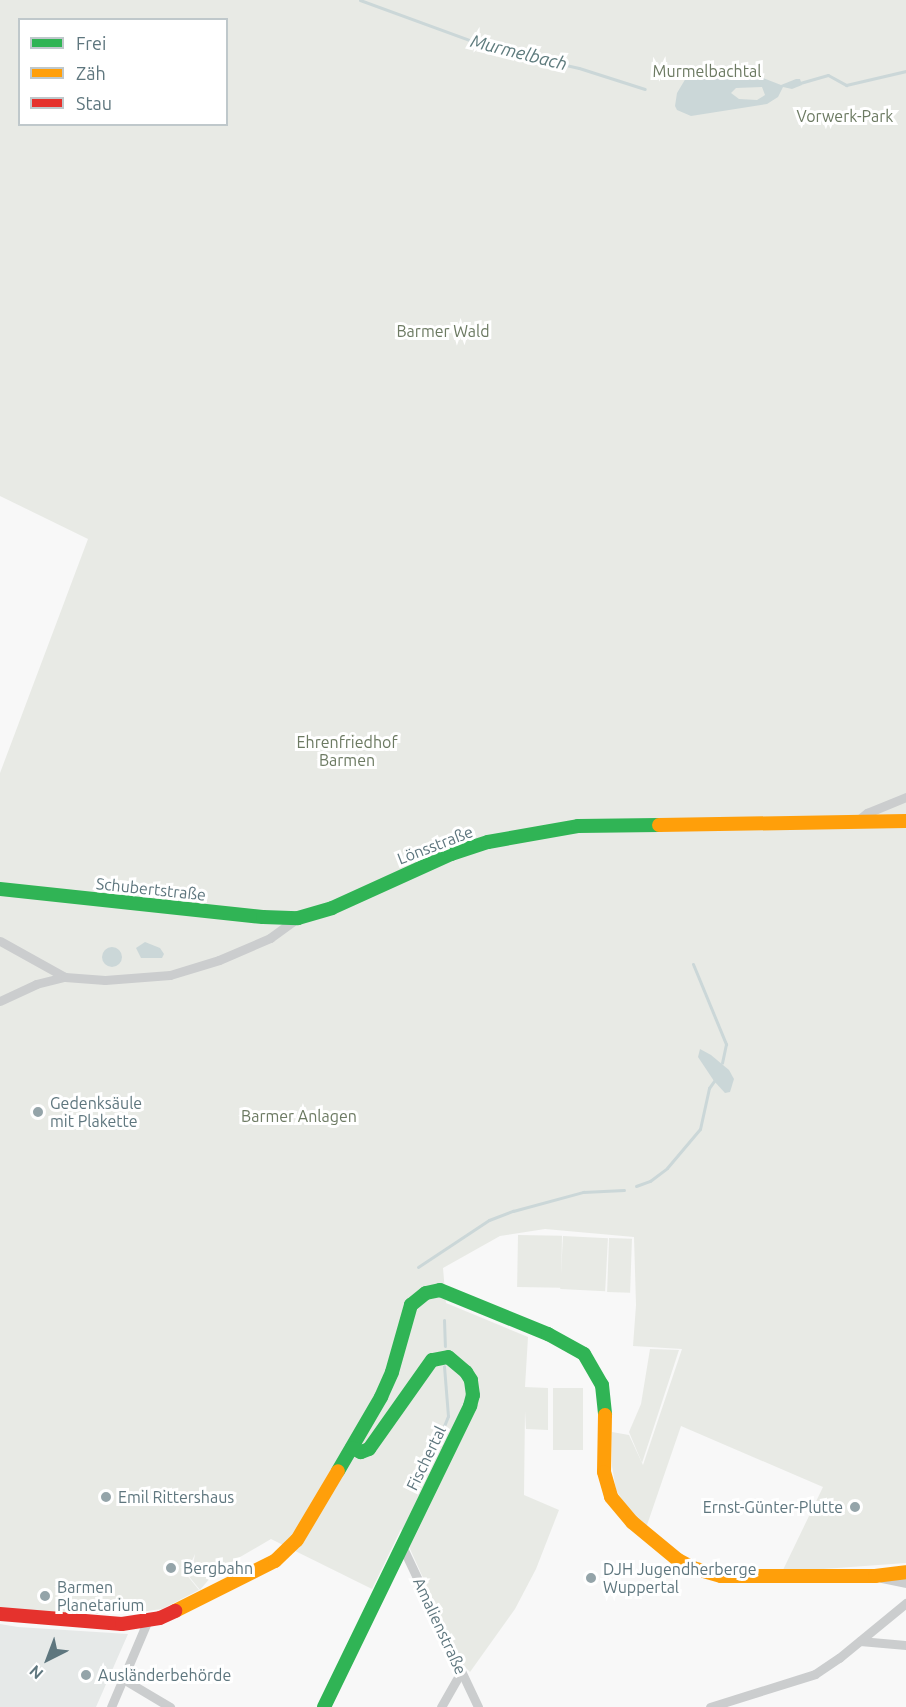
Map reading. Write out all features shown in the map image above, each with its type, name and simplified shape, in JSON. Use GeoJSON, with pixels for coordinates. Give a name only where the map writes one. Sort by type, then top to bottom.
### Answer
{"type":"FeatureCollection","features":[{"type":"Feature","properties":{"kind":"street"},"geometry":{"type":"LineString","coordinates":[[856,821],[867,813],[906,797]]}},
{"type":"Feature","properties":{"kind":"street","name":"Lönsstraße"},"geometry":{"type":"LineString","coordinates":[[0,1001],[36,984],[65,977],[105,980],[170,975],[219,960],[270,938],[298,918],[332,908],[451,854],[488,842],[578,826],[906,821]]}},
{"type":"Feature","properties":{"kind":"street","name":"Schubertstraße"},"geometry":{"type":"LineString","coordinates":[[0,889],[252,916],[298,918]]}},
{"type":"Feature","properties":{"kind":"street"},"geometry":{"type":"LineString","coordinates":[[0,941],[65,977]]}},
{"type":"Feature","properties":{"kind":"street"},"geometry":{"type":"LineString","coordinates":[[0,1614],[122,1624],[148,1620],[210,1594],[283,1556],[297,1540],[381,1397],[392,1372],[411,1305],[426,1293],[450,1292],[566,1342],[585,1354],[597,1372],[602,1385],[605,1415],[604,1472],[611,1497],[632,1522],[678,1560],[693,1568],[721,1576],[875,1576],[906,1572]]}},
{"type":"Feature","properties":{"kind":"street","name":"Fischertal"},"geometry":{"type":"LineString","coordinates":[[324,1707],[470,1406],[473,1395],[471,1380],[466,1372],[448,1357],[432,1360],[369,1449],[361,1452],[352,1448]]}},
{"type":"Feature","properties":{"kind":"street","name":"Amalienstraße"},"geometry":{"type":"LineString","coordinates":[[402,1546],[478,1707]]}},
{"type":"Feature","properties":{"kind":"street"},"geometry":{"type":"LineString","coordinates":[[875,1576],[906,1583]]}},
{"type":"Feature","properties":{"kind":"street"},"geometry":{"type":"LineString","coordinates":[[710,1707],[801,1680],[839,1658],[906,1603]]}},
{"type":"Feature","properties":{"kind":"street"},"geometry":{"type":"LineString","coordinates":[[111,1707],[148,1620]]}},
{"type":"Feature","properties":{"kind":"street"},"geometry":{"type":"LineString","coordinates":[[860,1641],[906,1645]]}},
{"type":"Feature","properties":{"kind":"street"},"geometry":{"type":"LineString","coordinates":[[441,1707],[461,1671]]}},
{"type":"Feature","properties":{"kind":"street"},"geometry":{"type":"LineString","coordinates":[[123,1679],[170,1707]]}},
{"type":"Feature","properties":{"kind":"shaded area"},"geometry":{"type":"Polygon","coordinates":[[[697,72],[763,78],[781,85],[800,79],[802,85],[792,89],[783,87],[778,97],[767,104],[691,116],[677,110],[675,106],[677,93],[686,78],[697,72]],[[762,87],[736,88],[731,93],[739,99],[757,100],[765,95],[762,87]]]}},
{"type":"Feature","properties":{"kind":"shaded area"},"geometry":{"type":"Polygon","coordinates":[[[145,942],[160,948],[164,954],[162,958],[141,958],[136,948],[145,942]]]}},
{"type":"Feature","properties":{"kind":"shaded area"},"geometry":{"type":"Polygon","coordinates":[[[112,947],[119,950],[122,957],[119,964],[112,967],[105,964],[102,957],[105,950],[112,947]]]}},
{"type":"Feature","properties":{"kind":"shaded area"},"geometry":{"type":"Polygon","coordinates":[[[700,1049],[729,1070],[734,1079],[730,1092],[725,1093],[714,1081],[698,1057],[700,1049]]]}},
{"type":"Feature","properties":{"kind":"shaded area"},"geometry":{"type":"Polygon","coordinates":[[[0,1624],[128,1634],[96,1707],[0,1707],[0,1624]]]}},
{"type":"Feature","properties":{"kind":"green space"},"geometry":{"type":"Polygon","coordinates":[[[0,0],[906,0],[906,1563],[782,1572],[823,1487],[681,1426],[646,1528],[626,1506],[616,1490],[612,1466],[612,1432],[629,1435],[643,1465],[682,1349],[633,1346],[636,1305],[634,1237],[545,1229],[500,1236],[443,1268],[446,1303],[528,1337],[525,1387],[548,1388],[548,1430],[526,1429],[525,1411],[524,1495],[559,1510],[536,1569],[515,1609],[470,1672],[462,1664],[401,1529],[372,1589],[271,1539],[216,1571],[200,1590],[187,1574],[193,1566],[195,1554],[186,1574],[199,1590],[162,1609],[133,1613],[59,1615],[0,1609],[0,773],[88,539],[0,496],[0,0]]]}},
{"type":"Feature","properties":{"kind":"green space"},"geometry":{"type":"Polygon","coordinates":[[[518,1235],[562,1236],[561,1288],[517,1287],[518,1235]]]}},
{"type":"Feature","properties":{"kind":"green space"},"geometry":{"type":"Polygon","coordinates":[[[563,1236],[608,1238],[605,1291],[560,1289],[563,1236]]]}},
{"type":"Feature","properties":{"kind":"green space"},"geometry":{"type":"Polygon","coordinates":[[[609,1238],[632,1239],[630,1293],[607,1292],[609,1238]]]}},
{"type":"Feature","properties":{"kind":"green space"},"geometry":{"type":"Polygon","coordinates":[[[650,1349],[679,1350],[642,1463],[629,1432],[641,1404],[650,1349]]]}},
{"type":"Feature","properties":{"kind":"green space"},"geometry":{"type":"Polygon","coordinates":[[[553,1388],[583,1388],[583,1450],[553,1450],[553,1388]]]}},
{"type":"Feature","properties":{"kind":"waterway","name":"Murmelbach"},"geometry":{"type":"LineString","coordinates":[[360,0],[494,49],[579,68],[645,89]]}},
{"type":"Feature","properties":{"kind":"waterway","name":"Murmelbach"},"geometry":{"type":"LineString","coordinates":[[800,83],[828,75],[846,85],[906,71]]}},
{"type":"Feature","properties":{"kind":"waterway"},"geometry":{"type":"LineString","coordinates":[[693,964],[726,1044],[722,1063]]}},
{"type":"Feature","properties":{"kind":"waterway"},"geometry":{"type":"LineString","coordinates":[[636,1186],[650,1181],[667,1168],[700,1129],[709,1088],[714,1081]]}},
{"type":"Feature","properties":{"kind":"waterway"},"geometry":{"type":"LineString","coordinates":[[418,1267],[489,1220],[513,1211],[583,1192],[624,1190]]}},
{"type":"Feature","properties":{"kind":"waterway"},"geometry":{"type":"LineString","coordinates":[[444,1320],[445,1346]]}},
{"type":"Feature","properties":{"kind":"waterway"},"geometry":{"type":"LineString","coordinates":[[423,1478],[448,1416],[444,1366]]}},
{"type":"Feature","properties":{"kind":"traffic: fast"},"geometry":{"type":"LineString","coordinates":[[0,889],[263,917],[298,918],[332,908],[451,854],[488,842],[578,826],[659,825]]}},
{"type":"Feature","properties":{"kind":"traffic: fast"},"geometry":{"type":"LineString","coordinates":[[338,1471],[381,1397],[392,1372],[411,1305],[426,1293],[440,1290],[548,1334],[584,1354],[602,1385],[605,1415]]}},
{"type":"Feature","properties":{"kind":"traffic: fast"},"geometry":{"type":"LineString","coordinates":[[324,1707],[470,1406],[473,1395],[471,1380],[466,1372],[448,1357],[432,1360],[369,1449],[361,1452],[352,1448]]}},
{"type":"Feature","properties":{"kind":"traffic: slow"},"geometry":{"type":"LineString","coordinates":[[659,825],[906,821]]}},
{"type":"Feature","properties":{"kind":"traffic: slow"},"geometry":{"type":"LineString","coordinates":[[605,1415],[604,1472],[611,1497],[632,1522],[678,1560],[693,1568],[721,1576],[875,1576],[906,1572]]}},
{"type":"Feature","properties":{"kind":"traffic: slow"},"geometry":{"type":"LineString","coordinates":[[175,1611],[275,1561],[297,1540],[338,1471]]}},
{"type":"Feature","properties":{"kind":"traffic: jam"},"geometry":{"type":"LineString","coordinates":[[0,1614],[122,1624],[160,1618],[175,1611]]}},
{"type":"Feature","properties":{"kind":"place","name":"Gedenksäule mit Plakette"},"geometry":{"type":"Point","coordinates":[38,1112]}},
{"type":"Feature","properties":{"kind":"place","name":"Emil Rittershaus"},"geometry":{"type":"Point","coordinates":[106,1497]}},
{"type":"Feature","properties":{"kind":"place","name":"Ernst-Günter-Plutte"},"geometry":{"type":"Point","coordinates":[855,1507]}},
{"type":"Feature","properties":{"kind":"place","name":"Bergbahn"},"geometry":{"type":"Point","coordinates":[171,1568]}},
{"type":"Feature","properties":{"kind":"place","name":"DJH Jugendherberge Wuppertal"},"geometry":{"type":"Point","coordinates":[591,1578]}},
{"type":"Feature","properties":{"kind":"place","name":"Barmen Planetarium"},"geometry":{"type":"Point","coordinates":[45,1596]}},
{"type":"Feature","properties":{"kind":"place","name":"Ausländerbehörde"},"geometry":{"type":"Point","coordinates":[86,1675]}},
{"type":"Feature","properties":{"kind":"park label","name":"Murmelbachtal"},"geometry":{"type":"Point","coordinates":[707,71]}},
{"type":"Feature","properties":{"kind":"park label","name":"Vorwerk-Park"},"geometry":{"type":"Point","coordinates":[845,116]}},
{"type":"Feature","properties":{"kind":"park label","name":"Barmer Wald"},"geometry":{"type":"Point","coordinates":[443,331]}},
{"type":"Feature","properties":{"kind":"park label","name":"Ehrenfriedhof Barmen"},"geometry":{"type":"Point","coordinates":[347,751]}},
{"type":"Feature","properties":{"kind":"park label","name":"Barmer Anlagen"},"geometry":{"type":"Point","coordinates":[299,1116]}}]}
